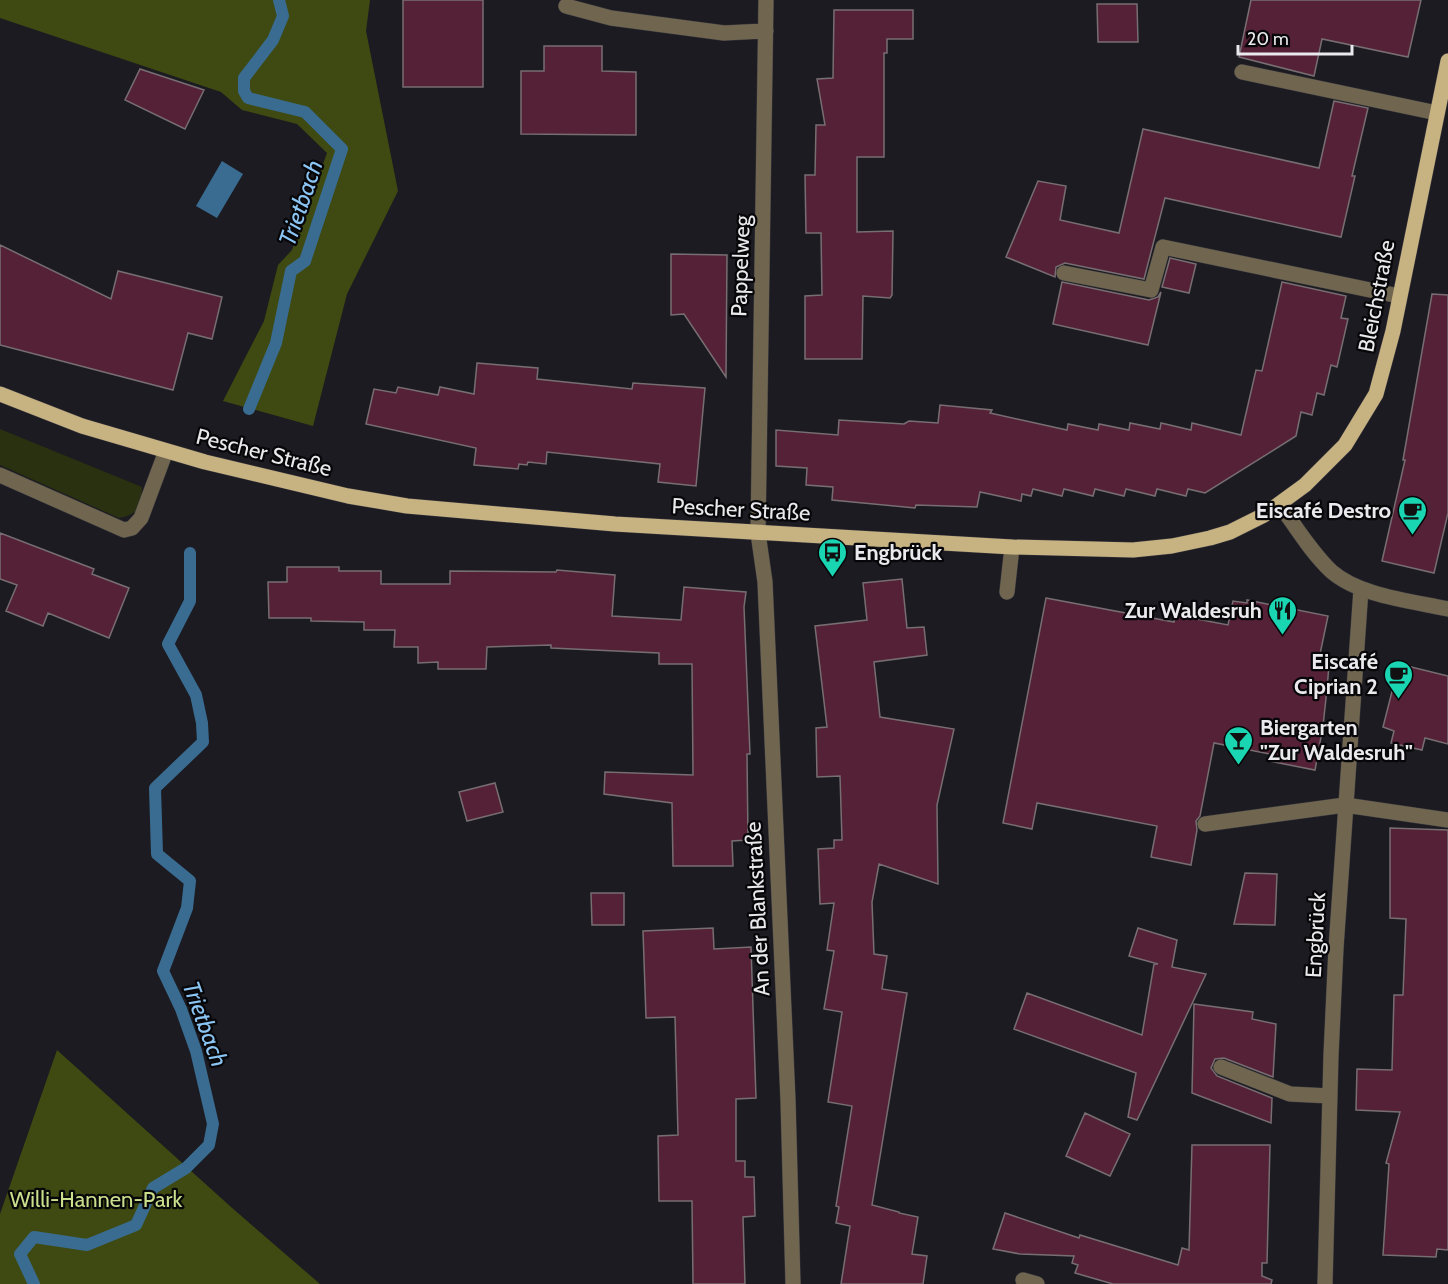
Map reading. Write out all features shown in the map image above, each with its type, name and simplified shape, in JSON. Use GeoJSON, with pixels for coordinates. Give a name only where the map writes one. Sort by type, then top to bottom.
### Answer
{"type":"FeatureCollection","features":[{"type":"Feature","properties":{"kind":"main road","name":"Bleichstraße"},"geometry":{"type":"LineString","coordinates":[[1280,505],[1325,466],[1345,445],[1376,394],[1386,363],[1448,61]]}},
{"type":"Feature","properties":{"kind":"main road","name":"Pescher Straße"},"geometry":{"type":"LineString","coordinates":[[0,394],[82,426],[205,462],[377,501],[457,511],[758,533],[1012,547],[1133,550],[1172,546],[1230,532],[1280,505]]}},
{"type":"Feature","properties":{"kind":"street","name":"Pappelweg"},"geometry":{"type":"LineString","coordinates":[[758,533],[766,0]]}},
{"type":"Feature","properties":{"kind":"street"},"geometry":{"type":"LineString","coordinates":[[566,6],[611,18],[724,33],[766,31]]}},
{"type":"Feature","properties":{"kind":"street"},"geometry":{"type":"LineString","coordinates":[[1242,72],[1437,113]]}},
{"type":"Feature","properties":{"kind":"street"},"geometry":{"type":"LineString","coordinates":[[1064,273],[1151,290],[1164,247],[1399,296]]}},
{"type":"Feature","properties":{"kind":"street"},"geometry":{"type":"LineString","coordinates":[[0,476],[123,530],[132,528],[141,518],[166,451]]}},
{"type":"Feature","properties":{"kind":"street"},"geometry":{"type":"LineString","coordinates":[[1280,505],[1311,548],[1332,572],[1361,589],[1448,609]]}},
{"type":"Feature","properties":{"kind":"street","name":"An der Blankstraße"},"geometry":{"type":"LineString","coordinates":[[758,533],[765,594],[788,1100],[793,1284]]}},
{"type":"Feature","properties":{"kind":"street"},"geometry":{"type":"LineString","coordinates":[[1007,592],[1012,547]]}},
{"type":"Feature","properties":{"kind":"street","name":"Engbrück"},"geometry":{"type":"LineString","coordinates":[[1325,1284],[1336,948],[1361,589]]}},
{"type":"Feature","properties":{"kind":"street"},"geometry":{"type":"LineString","coordinates":[[1205,824],[1345,805],[1448,820]]}},
{"type":"Feature","properties":{"kind":"street"},"geometry":{"type":"LineString","coordinates":[[1221,1067],[1290,1094],[1330,1096]]}},
{"type":"Feature","properties":{"kind":"green space"},"geometry":{"type":"Polygon","coordinates":[[[0,0],[370,0],[366,31],[398,191],[347,294],[313,426],[223,401],[264,321],[278,265],[292,250],[327,153],[297,124],[242,110],[221,92],[0,18],[0,0]]]}},
{"type":"Feature","properties":{"kind":"green space"},"geometry":{"type":"Polygon","coordinates":[[[0,429],[142,487],[138,509],[119,518],[0,465],[0,429]]]}},
{"type":"Feature","properties":{"kind":"green space","name":"Willi-Hannen-Park"},"geometry":{"type":"Polygon","coordinates":[[[57,1050],[320,1284],[0,1284],[0,1214],[57,1050]]]}},
{"type":"Feature","properties":{"kind":"water"},"geometry":{"type":"Polygon","coordinates":[[[222,161],[243,174],[217,218],[196,206],[222,161]]]}},
{"type":"Feature","properties":{"kind":"building"},"geometry":{"type":"Polygon","coordinates":[[[403,0],[483,0],[483,87],[403,87],[403,0]]]}},
{"type":"Feature","properties":{"kind":"building"},"geometry":{"type":"Polygon","coordinates":[[[1251,0],[1421,0],[1408,57],[1322,39],[1314,76],[1239,57],[1251,0]]]}},
{"type":"Feature","properties":{"kind":"building"},"geometry":{"type":"Polygon","coordinates":[[[1097,4],[1137,4],[1138,42],[1098,42],[1097,4]]]}},
{"type":"Feature","properties":{"kind":"building"},"geometry":{"type":"Polygon","coordinates":[[[834,10],[913,10],[913,39],[887,39],[887,53],[884,53],[884,157],[857,157],[857,232],[893,231],[892,295],[890,298],[863,296],[862,359],[805,359],[805,296],[822,295],[821,233],[806,233],[805,175],[815,175],[816,125],[825,125],[817,79],[833,78],[834,10]]]}},
{"type":"Feature","properties":{"kind":"building"},"geometry":{"type":"Polygon","coordinates":[[[544,46],[602,46],[602,71],[636,72],[636,135],[521,134],[521,71],[544,71],[544,46]]]}},
{"type":"Feature","properties":{"kind":"building"},"geometry":{"type":"Polygon","coordinates":[[[140,69],[204,90],[185,129],[125,100],[140,69]]]}},
{"type":"Feature","properties":{"kind":"building"},"geometry":{"type":"Polygon","coordinates":[[[1334,101],[1368,108],[1341,237],[1165,198],[1144,279],[1065,263],[1056,267],[1055,277],[1006,257],[1038,181],[1066,186],[1060,220],[1119,233],[1143,129],[1319,168],[1334,101]]]}},
{"type":"Feature","properties":{"kind":"building"},"geometry":{"type":"Polygon","coordinates":[[[0,245],[111,299],[118,271],[222,297],[212,339],[188,333],[173,390],[0,345],[0,245]]]}},
{"type":"Feature","properties":{"kind":"building"},"geometry":{"type":"Polygon","coordinates":[[[671,254],[727,255],[726,377],[684,314],[671,315],[671,254]]]}},
{"type":"Feature","properties":{"kind":"building"},"geometry":{"type":"Polygon","coordinates":[[[1170,258],[1196,264],[1189,293],[1162,287],[1170,258]]]}},
{"type":"Feature","properties":{"kind":"building"},"geometry":{"type":"Polygon","coordinates":[[[1062,282],[1149,300],[1158,297],[1161,292],[1148,345],[1053,324],[1062,282]]]}},
{"type":"Feature","properties":{"kind":"building"},"geometry":{"type":"Polygon","coordinates":[[[1282,282],[1346,296],[1341,318],[1348,319],[1337,367],[1331,365],[1324,395],[1317,393],[1312,415],[1301,412],[1296,436],[1205,493],[1188,489],[1186,496],[1157,489],[1155,496],[1126,489],[1124,496],[1095,489],[1093,496],[1064,489],[1062,496],[1033,489],[1031,496],[1022,494],[1021,501],[980,492],[977,507],[916,505],[915,508],[832,500],[833,487],[806,485],[807,468],[776,466],[776,430],[838,435],[839,420],[904,424],[909,421],[938,423],[940,405],[992,410],[990,413],[1067,430],[1068,424],[1098,430],[1099,424],[1129,430],[1130,423],[1160,429],[1161,423],[1191,430],[1192,423],[1241,435],[1256,370],[1262,371],[1282,282]]]}},
{"type":"Feature","properties":{"kind":"building"},"geometry":{"type":"Polygon","coordinates":[[[1432,294],[1448,295],[1448,513],[1434,573],[1382,561],[1405,460],[1403,460],[1432,294]]]}},
{"type":"Feature","properties":{"kind":"building"},"geometry":{"type":"Polygon","coordinates":[[[477,363],[538,368],[537,379],[632,389],[633,383],[705,388],[696,486],[658,482],[660,464],[547,452],[546,464],[528,462],[527,465],[519,464],[518,469],[474,465],[476,448],[366,424],[374,389],[396,393],[398,387],[438,395],[440,387],[474,394],[477,363]]]}},
{"type":"Feature","properties":{"kind":"building"},"geometry":{"type":"Polygon","coordinates":[[[0,533],[94,569],[92,574],[129,588],[109,638],[48,613],[43,626],[6,611],[17,585],[0,579],[0,533]]]}},
{"type":"Feature","properties":{"kind":"building"},"geometry":{"type":"Polygon","coordinates":[[[287,567],[339,567],[339,571],[381,571],[381,584],[450,584],[450,571],[556,572],[557,570],[615,575],[612,616],[681,620],[684,587],[746,592],[744,607],[750,754],[747,754],[748,840],[732,841],[733,866],[673,866],[672,803],[604,794],[605,772],[693,775],[692,664],[659,664],[659,653],[551,648],[551,645],[487,647],[486,669],[438,669],[438,662],[418,663],[418,647],[394,647],[395,630],[364,630],[364,622],[269,618],[268,582],[287,582],[287,567]]]}},
{"type":"Feature","properties":{"kind":"building"},"geometry":{"type":"Polygon","coordinates":[[[902,579],[907,628],[924,627],[927,655],[874,662],[880,717],[954,729],[937,805],[938,884],[879,864],[872,902],[874,954],[887,956],[882,989],[907,993],[872,1205],[918,1217],[912,1254],[927,1256],[923,1284],[841,1284],[850,1226],[836,1223],[839,1207],[836,1206],[852,1106],[828,1102],[842,1012],[824,1009],[834,951],[827,950],[834,903],[820,904],[818,849],[834,848],[834,840],[842,840],[840,776],[817,777],[816,728],[827,727],[815,626],[867,620],[863,583],[902,579]]]}},
{"type":"Feature","properties":{"kind":"building"},"geometry":{"type":"Polygon","coordinates":[[[1046,598],[1174,622],[1175,615],[1228,625],[1233,601],[1247,603],[1247,600],[1328,616],[1320,654],[1329,665],[1327,689],[1315,770],[1269,761],[1270,754],[1214,743],[1200,816],[1196,821],[1197,830],[1191,865],[1151,857],[1157,826],[1037,803],[1032,829],[1003,823],[1046,598]]]}},
{"type":"Feature","properties":{"kind":"building"},"geometry":{"type":"Polygon","coordinates":[[[1399,664],[1448,676],[1448,744],[1425,738],[1422,750],[1391,743],[1394,731],[1383,727],[1399,664]]]}},
{"type":"Feature","properties":{"kind":"building"},"geometry":{"type":"Polygon","coordinates":[[[495,783],[503,812],[467,821],[459,792],[495,783]]]}},
{"type":"Feature","properties":{"kind":"building"},"geometry":{"type":"Polygon","coordinates":[[[1390,828],[1448,830],[1448,1250],[1437,1249],[1436,1257],[1383,1255],[1389,1164],[1386,1163],[1400,1112],[1356,1110],[1357,1069],[1392,1070],[1394,995],[1403,995],[1406,919],[1390,918],[1390,828]]]}},
{"type":"Feature","properties":{"kind":"building"},"geometry":{"type":"Polygon","coordinates":[[[1245,873],[1277,874],[1275,925],[1234,924],[1245,873]]]}},
{"type":"Feature","properties":{"kind":"building"},"geometry":{"type":"Polygon","coordinates":[[[591,893],[624,893],[624,925],[592,925],[591,893]]]}},
{"type":"Feature","properties":{"kind":"building"},"geometry":{"type":"Polygon","coordinates":[[[713,928],[714,949],[751,947],[756,1098],[736,1099],[736,1161],[745,1161],[745,1177],[754,1177],[755,1216],[743,1217],[745,1284],[693,1284],[692,1201],[659,1201],[658,1136],[678,1135],[675,1017],[646,1018],[643,931],[713,928]]]}},
{"type":"Feature","properties":{"kind":"building"},"geometry":{"type":"Polygon","coordinates":[[[1138,928],[1177,940],[1172,967],[1206,974],[1137,1120],[1128,1117],[1136,1073],[1014,1029],[1027,993],[1142,1035],[1154,964],[1158,964],[1129,956],[1138,928]]]}},
{"type":"Feature","properties":{"kind":"building"},"geometry":{"type":"Polygon","coordinates":[[[1194,1004],[1253,1012],[1252,1019],[1276,1024],[1273,1077],[1224,1058],[1215,1059],[1211,1068],[1217,1076],[1272,1098],[1271,1123],[1192,1093],[1194,1004]]]}},
{"type":"Feature","properties":{"kind":"building"},"geometry":{"type":"Polygon","coordinates":[[[1085,1113],[1130,1134],[1110,1176],[1066,1156],[1085,1113]]]}},
{"type":"Feature","properties":{"kind":"building"},"geometry":{"type":"Polygon","coordinates":[[[1192,1145],[1270,1145],[1267,1263],[1262,1263],[1262,1276],[1272,1280],[1271,1284],[1113,1284],[1075,1273],[1078,1265],[1072,1263],[1074,1256],[1020,1254],[993,1249],[1005,1213],[1079,1238],[1080,1235],[1178,1265],[1182,1248],[1189,1250],[1192,1145]]]}},
{"type":"Feature","properties":{"kind":"waterway","name":"Trietbach"},"geometry":{"type":"LineString","coordinates":[[249,409],[276,343],[291,271],[305,261],[342,149],[305,112],[248,98],[244,91],[244,78],[273,40],[283,16],[279,0]]}},
{"type":"Feature","properties":{"kind":"waterway","name":"Trietbach"},"geometry":{"type":"LineString","coordinates":[[34,1284],[20,1254],[34,1237],[87,1245],[136,1225],[153,1188],[186,1168],[209,1145],[213,1124],[196,1051],[181,1009],[163,971],[187,908],[190,881],[157,854],[155,788],[203,742],[202,723],[196,695],[168,644],[190,601],[190,553]]}},
{"type":"Feature","properties":{"kind":"place","name":"Eiscafé Destro"},"geometry":{"type":"Point","coordinates":[1412,536]}},
{"type":"Feature","properties":{"kind":"place","name":"Engbrück"},"geometry":{"type":"Point","coordinates":[833,578]}},
{"type":"Feature","properties":{"kind":"place","name":"Zur Waldesruh"},"geometry":{"type":"Point","coordinates":[1283,636]}},
{"type":"Feature","properties":{"kind":"place","name":"Eiscafé Ciprian 2"},"geometry":{"type":"Point","coordinates":[1399,700]}},
{"type":"Feature","properties":{"kind":"place","name":"Biergarten \"Zur Waldesruh\""},"geometry":{"type":"Point","coordinates":[1239,766]}}]}
